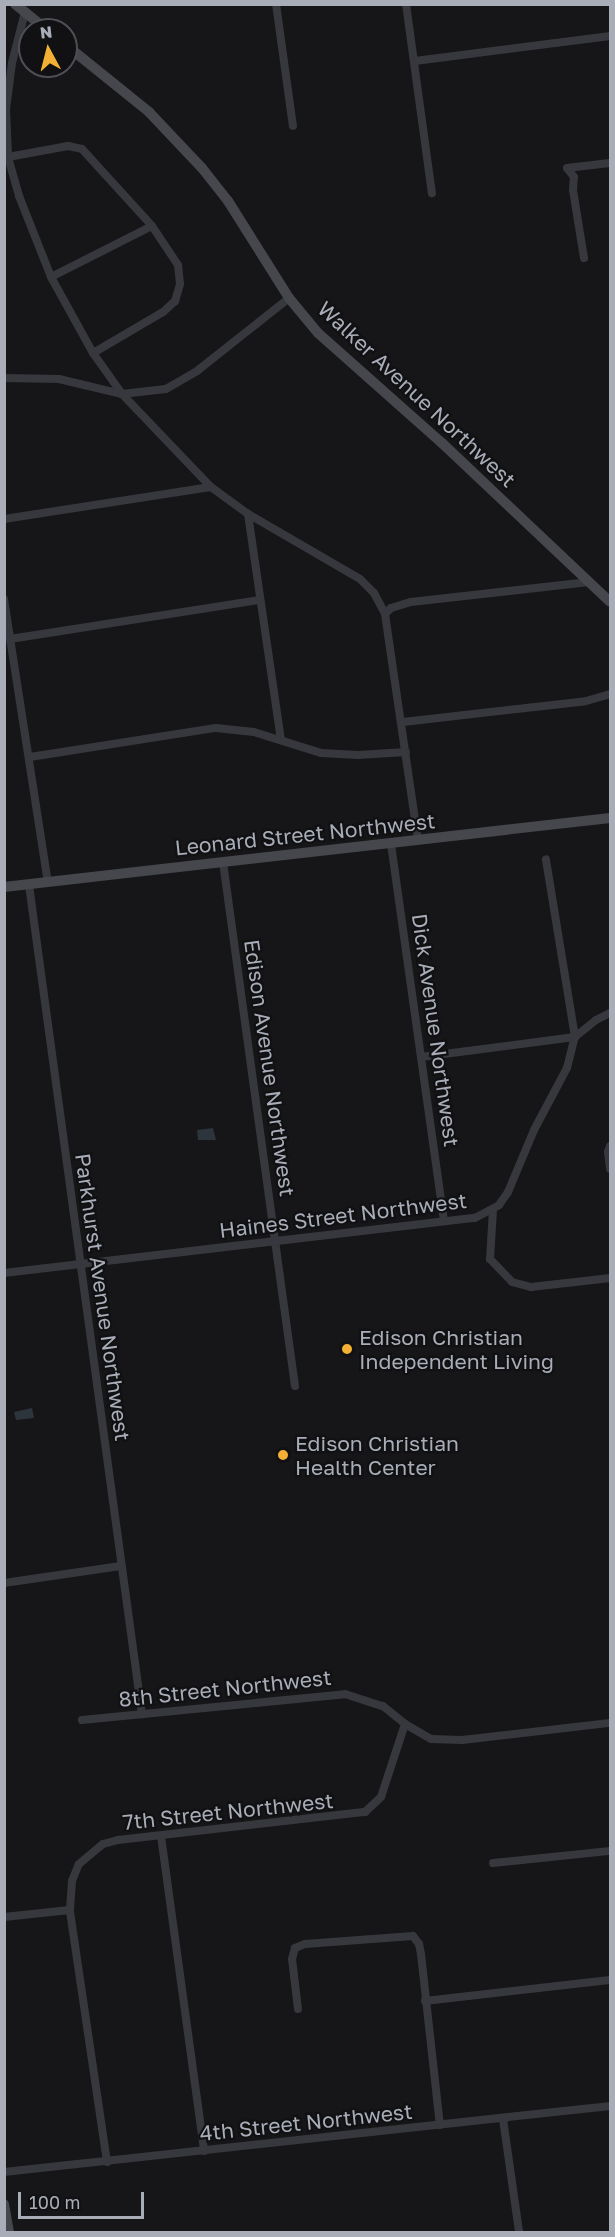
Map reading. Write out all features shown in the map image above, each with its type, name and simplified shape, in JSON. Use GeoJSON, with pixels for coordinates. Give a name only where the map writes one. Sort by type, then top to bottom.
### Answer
{"type":"FeatureCollection","features":[{"type":"Feature","properties":{"kind":"main road"},"geometry":{"type":"LineString","coordinates":[[15,4],[32,18]]}},
{"type":"Feature","properties":{"kind":"main road","name":"Walker Avenue Northwest"},"geometry":{"type":"LineString","coordinates":[[78,55],[149,112],[202,168],[228,201],[289,298],[318,333],[442,443],[610,602]]}},
{"type":"Feature","properties":{"kind":"main road","name":"Leonard Street Northwest"},"geometry":{"type":"LineString","coordinates":[[4,887],[610,818]]}},
{"type":"Feature","properties":{"kind":"main road"},"geometry":{"type":"LineString","coordinates":[[4,2204],[9,2232]]}},
{"type":"Feature","properties":{"kind":"street"},"geometry":{"type":"LineString","coordinates":[[276,4],[292,126]]}},
{"type":"Feature","properties":{"kind":"street"},"geometry":{"type":"LineString","coordinates":[[406,4],[432,194]]}},
{"type":"Feature","properties":{"kind":"street"},"geometry":{"type":"LineString","coordinates":[[25,12],[12,63],[7,100],[8,157],[19,196],[51,277],[93,353],[122,394],[211,487],[248,514],[360,579],[374,593],[385,614],[403,722],[418,841]]}},
{"type":"Feature","properties":{"kind":"street"},"geometry":{"type":"LineString","coordinates":[[415,61],[610,36]]}},
{"type":"Feature","properties":{"kind":"street"},"geometry":{"type":"LineString","coordinates":[[8,157],[68,146],[82,149],[152,226],[178,265],[180,284],[175,302],[93,353]]}},
{"type":"Feature","properties":{"kind":"street"},"geometry":{"type":"LineString","coordinates":[[584,258],[573,190],[574,177],[567,168],[610,163]]}},
{"type":"Feature","properties":{"kind":"street"},"geometry":{"type":"LineString","coordinates":[[51,277],[152,226]]}},
{"type":"Feature","properties":{"kind":"street"},"geometry":{"type":"LineString","coordinates":[[4,378],[59,379],[122,394],[166,389],[289,298]]}},
{"type":"Feature","properties":{"kind":"street"},"geometry":{"type":"LineString","coordinates":[[4,519],[211,487]]}},
{"type":"Feature","properties":{"kind":"street"},"geometry":{"type":"LineString","coordinates":[[248,514],[281,739]]}},
{"type":"Feature","properties":{"kind":"street"},"geometry":{"type":"LineString","coordinates":[[385,614],[392,608],[411,602],[589,582]]}},
{"type":"Feature","properties":{"kind":"street"},"geometry":{"type":"LineString","coordinates":[[4,599],[48,882]]}},
{"type":"Feature","properties":{"kind":"street"},"geometry":{"type":"LineString","coordinates":[[10,639],[259,600]]}},
{"type":"Feature","properties":{"kind":"street"},"geometry":{"type":"LineString","coordinates":[[403,722],[586,701],[610,694]]}},
{"type":"Feature","properties":{"kind":"street"},"geometry":{"type":"LineString","coordinates":[[30,757],[216,728],[254,732],[321,753],[358,755],[406,752]]}},
{"type":"Feature","properties":{"kind":"street","name":"Dick Avenue Northwest"},"geometry":{"type":"LineString","coordinates":[[391,844],[444,1221]]}},
{"type":"Feature","properties":{"kind":"street","name":"Haines Street Northwest"},"geometry":{"type":"LineString","coordinates":[[4,1273],[475,1218],[493,1210],[508,1192],[534,1130],[567,1068],[575,1037],[546,859]]}},
{"type":"Feature","properties":{"kind":"street","name":"Edison Avenue Northwest"},"geometry":{"type":"LineString","coordinates":[[223,862],[295,1386]]}},
{"type":"Feature","properties":{"kind":"street","name":"Parkhurst Avenue Northwest"},"geometry":{"type":"LineString","coordinates":[[29,885],[142,1714]]}},
{"type":"Feature","properties":{"kind":"street"},"geometry":{"type":"LineString","coordinates":[[421,1058],[575,1037],[596,1020],[610,1013]]}},
{"type":"Feature","properties":{"kind":"street"},"geometry":{"type":"LineString","coordinates":[[610,1146],[608,1152],[610,1169]]}},
{"type":"Feature","properties":{"kind":"street"},"geometry":{"type":"LineString","coordinates":[[493,1210],[490,1259],[512,1282],[531,1287],[610,1278]]}},
{"type":"Feature","properties":{"kind":"street"},"geometry":{"type":"LineString","coordinates":[[4,1583],[121,1566]]}},
{"type":"Feature","properties":{"kind":"street","name":"8th Street Northwest"},"geometry":{"type":"LineString","coordinates":[[82,1720],[345,1694],[383,1706],[405,1724],[431,1739],[462,1740],[610,1723]]}},
{"type":"Feature","properties":{"kind":"street","name":"7th Street Northwest"},"geometry":{"type":"LineString","coordinates":[[107,2162],[70,1910],[72,1881],[79,1864],[103,1844],[118,1840],[365,1812],[381,1797],[405,1724]]}},
{"type":"Feature","properties":{"kind":"street"},"geometry":{"type":"LineString","coordinates":[[161,1836],[204,2151]]}},
{"type":"Feature","properties":{"kind":"street"},"geometry":{"type":"LineString","coordinates":[[493,1863],[610,1851]]}},
{"type":"Feature","properties":{"kind":"street"},"geometry":{"type":"LineString","coordinates":[[4,1917],[70,1910]]}},
{"type":"Feature","properties":{"kind":"street"},"geometry":{"type":"LineString","coordinates":[[298,2009],[292,1959],[295,1948],[305,1944],[413,1936],[418,1944],[440,2125]]}},
{"type":"Feature","properties":{"kind":"street"},"geometry":{"type":"LineString","coordinates":[[425,2001],[610,1980]]}},
{"type":"Feature","properties":{"kind":"street","name":"4th Street Northwest"},"geometry":{"type":"LineString","coordinates":[[4,2172],[610,2106]]}},
{"type":"Feature","properties":{"kind":"street"},"geometry":{"type":"LineString","coordinates":[[503,2119],[519,2232]]}},
{"type":"Feature","properties":{"kind":"shaded area"},"geometry":{"type":"Polygon","coordinates":[[[213,1128],[216,1140],[198,1140],[197,1130],[213,1128]]]}},
{"type":"Feature","properties":{"kind":"shaded area"},"geometry":{"type":"Polygon","coordinates":[[[32,1408],[34,1418],[16,1420],[14,1412],[32,1408]]]}},
{"type":"Feature","properties":{"kind":"place","name":"Edison Christian Independent Living"},"geometry":{"type":"Point","coordinates":[347,1349]}},
{"type":"Feature","properties":{"kind":"place","name":"Edison Christian Health Center"},"geometry":{"type":"Point","coordinates":[283,1455]}}]}
